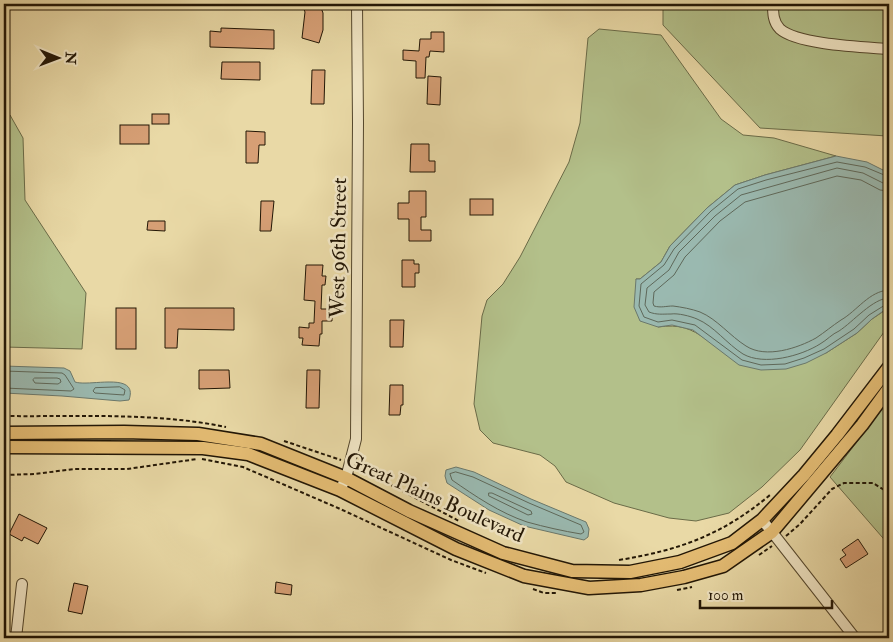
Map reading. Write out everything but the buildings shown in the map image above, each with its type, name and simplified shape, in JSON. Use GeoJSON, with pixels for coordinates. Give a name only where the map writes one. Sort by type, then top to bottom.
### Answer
{"type":"FeatureCollection","features":[{"type":"Feature","properties":{"kind":"main road","name":"Great Plains Boulevard"},"geometry":{"type":"LineString","coordinates":[[4,433],[124,432],[198,434],[262,444],[346,478],[502,553],[572,571],[630,572],[680,562],[732,543],[762,520],[804,475],[837,435],[887,362]]}},
{"type":"Feature","properties":{"kind":"main road","name":"Great Plains Boulevard"},"geometry":{"type":"LineString","coordinates":[[4,447],[203,448],[248,454],[340,490],[456,549],[524,576],[589,588],[641,585],[684,577],[723,566],[772,532],[850,440],[889,388]]}},
{"type":"Feature","properties":{"kind":"street","name":"West 96th Street"},"geometry":{"type":"LineString","coordinates":[[340,490],[346,478],[356,439],[357,4]]}},
{"type":"Feature","properties":{"kind":"street"},"geometry":{"type":"LineString","coordinates":[[773,4],[773,16],[779,28],[793,36],[839,45],[889,49]]}},
{"type":"Feature","properties":{"kind":"street"},"geometry":{"type":"LineString","coordinates":[[762,520],[855,638]]}},
{"type":"Feature","properties":{"kind":"street"},"geometry":{"type":"LineString","coordinates":[[16,638],[22,584]]}},
{"type":"Feature","properties":{"kind":"path"},"geometry":{"type":"LineString","coordinates":[[887,362],[889,350]]}},
{"type":"Feature","properties":{"kind":"path"},"geometry":{"type":"LineString","coordinates":[[4,416],[129,415],[196,421],[232,428]]}},
{"type":"Feature","properties":{"kind":"path"},"geometry":{"type":"LineString","coordinates":[[282,440],[350,464],[459,521]]}},
{"type":"Feature","properties":{"kind":"path"},"geometry":{"type":"LineString","coordinates":[[618,560],[676,548],[707,537],[752,508],[776,489]]}},
{"type":"Feature","properties":{"kind":"green space"},"geometry":{"type":"Polygon","coordinates":[[[663,4],[889,4],[889,138],[887,136],[760,128],[663,25],[663,4]]]}},
{"type":"Feature","properties":{"kind":"green space"},"geometry":{"type":"Polygon","coordinates":[[[599,29],[661,35],[721,119],[743,135],[774,138],[836,156],[735,185],[707,208],[670,246],[661,262],[640,279],[636,279],[658,327],[672,326],[684,328],[696,332],[707,340],[826,353],[857,333],[872,319],[887,309],[889,314],[889,325],[800,450],[762,487],[729,513],[696,521],[669,518],[614,503],[566,482],[555,466],[540,455],[493,443],[480,430],[474,404],[482,316],[487,300],[503,284],[520,257],[569,162],[580,123],[588,38],[599,29]]]}},
{"type":"Feature","properties":{"kind":"green space"},"geometry":{"type":"Polygon","coordinates":[[[4,111],[10,115],[23,138],[25,200],[86,293],[82,349],[4,347],[4,111]]]}},
{"type":"Feature","properties":{"kind":"green space"},"geometry":{"type":"Polygon","coordinates":[[[889,400],[889,545],[830,477],[889,400]]]}},
{"type":"Feature","properties":{"kind":"water"},"geometry":{"type":"Polygon","coordinates":[[[836,156],[867,162],[889,173],[889,307],[857,333],[826,353],[806,363],[786,369],[761,370],[739,365],[693,330],[672,325],[658,327],[640,321],[634,307],[636,279],[640,279],[661,262],[670,246],[707,208],[735,185],[836,156]]]}},
{"type":"Feature","properties":{"kind":"water"},"geometry":{"type":"Polygon","coordinates":[[[4,366],[64,368],[70,371],[75,382],[120,383],[127,386],[130,391],[129,400],[120,401],[4,393],[4,366]]]}},
{"type":"Feature","properties":{"kind":"water"},"geometry":{"type":"Polygon","coordinates":[[[456,467],[474,472],[586,522],[589,529],[588,537],[584,540],[524,526],[489,510],[447,483],[446,470],[456,467]]]}}]}
